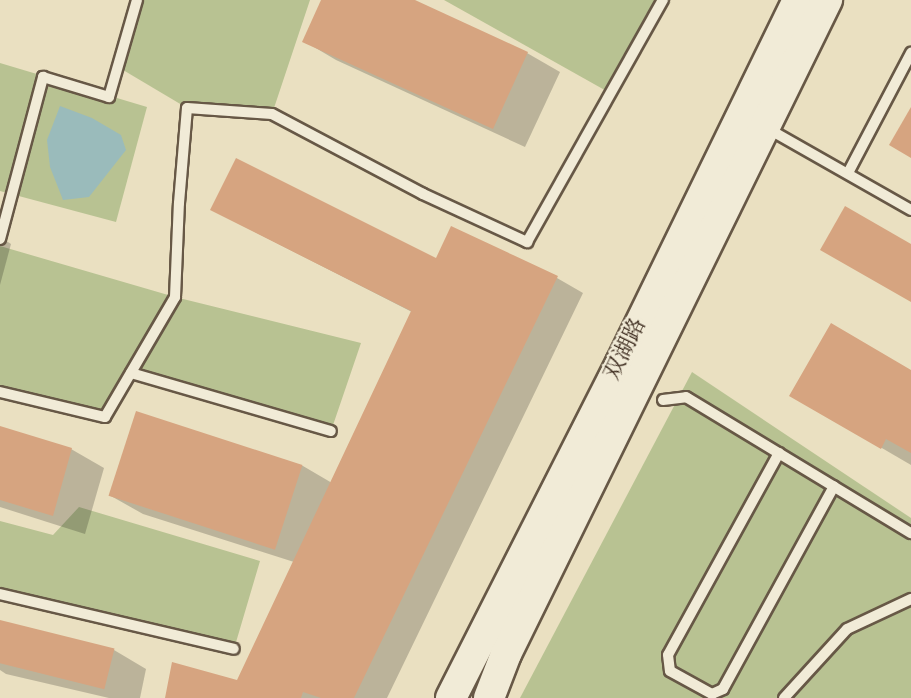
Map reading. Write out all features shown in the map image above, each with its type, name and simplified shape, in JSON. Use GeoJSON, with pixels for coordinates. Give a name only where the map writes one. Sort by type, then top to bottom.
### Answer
{"type":"FeatureCollection","features":[{"type":"Feature","properties":{"kind":"main road","name":"双湖路"},"geometry":{"type":"LineString","coordinates":[[451,698],[621,363],[798,0]]}},
{"type":"Feature","properties":{"kind":"main road","name":"双湖路"},"geometry":{"type":"LineString","coordinates":[[489,698],[506,654],[827,0]]}},
{"type":"Feature","properties":{"kind":"lane"},"geometry":{"type":"LineString","coordinates":[[0,239],[43,76],[109,97],[137,0]]}},
{"type":"Feature","properties":{"kind":"lane"},"geometry":{"type":"LineString","coordinates":[[0,392],[105,417],[175,297],[179,202],[188,108],[272,114],[423,194],[527,242],[663,0]]}},
{"type":"Feature","properties":{"kind":"lane"},"geometry":{"type":"LineString","coordinates":[[848,173],[911,53]]}},
{"type":"Feature","properties":{"kind":"lane"},"geometry":{"type":"LineString","coordinates":[[765,126],[911,210]]}},
{"type":"Feature","properties":{"kind":"lane"},"geometry":{"type":"LineString","coordinates":[[131,373],[331,432]]}},
{"type":"Feature","properties":{"kind":"lane"},"geometry":{"type":"LineString","coordinates":[[663,400],[686,397],[911,533]]}},
{"type":"Feature","properties":{"kind":"lane"},"geometry":{"type":"LineString","coordinates":[[779,453],[668,655],[670,671],[712,694],[723,689],[834,486]]}},
{"type":"Feature","properties":{"kind":"lane"},"geometry":{"type":"LineString","coordinates":[[0,594],[234,648]]}},
{"type":"Feature","properties":{"kind":"lane"},"geometry":{"type":"LineString","coordinates":[[784,698],[847,629],[911,600]]}},
{"type":"Feature","properties":{"kind":"green space"},"geometry":{"type":"Polygon","coordinates":[[[137,0],[310,0],[272,114],[187,108],[118,67],[137,0]]]}},
{"type":"Feature","properties":{"kind":"green space"},"geometry":{"type":"Polygon","coordinates":[[[444,0],[663,0],[610,93],[444,0]]]}},
{"type":"Feature","properties":{"kind":"green space"},"geometry":{"type":"Polygon","coordinates":[[[0,63],[147,107],[116,222],[0,191],[0,63]]]}},
{"type":"Feature","properties":{"kind":"green space"},"geometry":{"type":"Polygon","coordinates":[[[0,246],[175,297],[361,343],[331,431],[131,373],[105,417],[0,392],[0,246]]]}},
{"type":"Feature","properties":{"kind":"green space"},"geometry":{"type":"Polygon","coordinates":[[[692,372],[911,518],[911,698],[520,698],[692,372]]]}},
{"type":"Feature","properties":{"kind":"green space"},"geometry":{"type":"Polygon","coordinates":[[[79,507],[260,561],[234,649],[0,594],[0,521],[53,535],[79,507]]]}},
{"type":"Feature","properties":{"kind":"water"},"geometry":{"type":"Polygon","coordinates":[[[60,106],[92,118],[121,135],[126,150],[89,197],[63,200],[50,167],[47,140],[60,106]]]}},
{"type":"Feature","properties":{"kind":"building"},"geometry":{"type":"Polygon","coordinates":[[[321,0],[415,0],[528,52],[493,129],[302,42],[321,0]]]}},
{"type":"Feature","properties":{"kind":"building"},"geometry":{"type":"Polygon","coordinates":[[[911,107],[911,158],[889,145],[911,107]]]}},
{"type":"Feature","properties":{"kind":"building"},"geometry":{"type":"Polygon","coordinates":[[[236,158],[436,258],[451,226],[558,276],[354,698],[321,698],[303,692],[301,698],[165,698],[172,662],[237,680],[411,311],[210,210],[236,158]]]}},
{"type":"Feature","properties":{"kind":"building"},"geometry":{"type":"Polygon","coordinates":[[[845,206],[911,244],[911,302],[820,250],[845,206]]]}},
{"type":"Feature","properties":{"kind":"building"},"geometry":{"type":"Polygon","coordinates":[[[831,323],[911,370],[911,453],[886,439],[881,449],[789,396],[831,323]]]}},
{"type":"Feature","properties":{"kind":"building"},"geometry":{"type":"Polygon","coordinates":[[[136,411],[302,465],[275,550],[108,496],[136,411]]]}},
{"type":"Feature","properties":{"kind":"building"},"geometry":{"type":"Polygon","coordinates":[[[0,426],[72,448],[53,516],[0,500],[0,426]]]}},
{"type":"Feature","properties":{"kind":"building"},"geometry":{"type":"Polygon","coordinates":[[[0,620],[114,649],[104,689],[0,663],[0,620]]]}}]}
